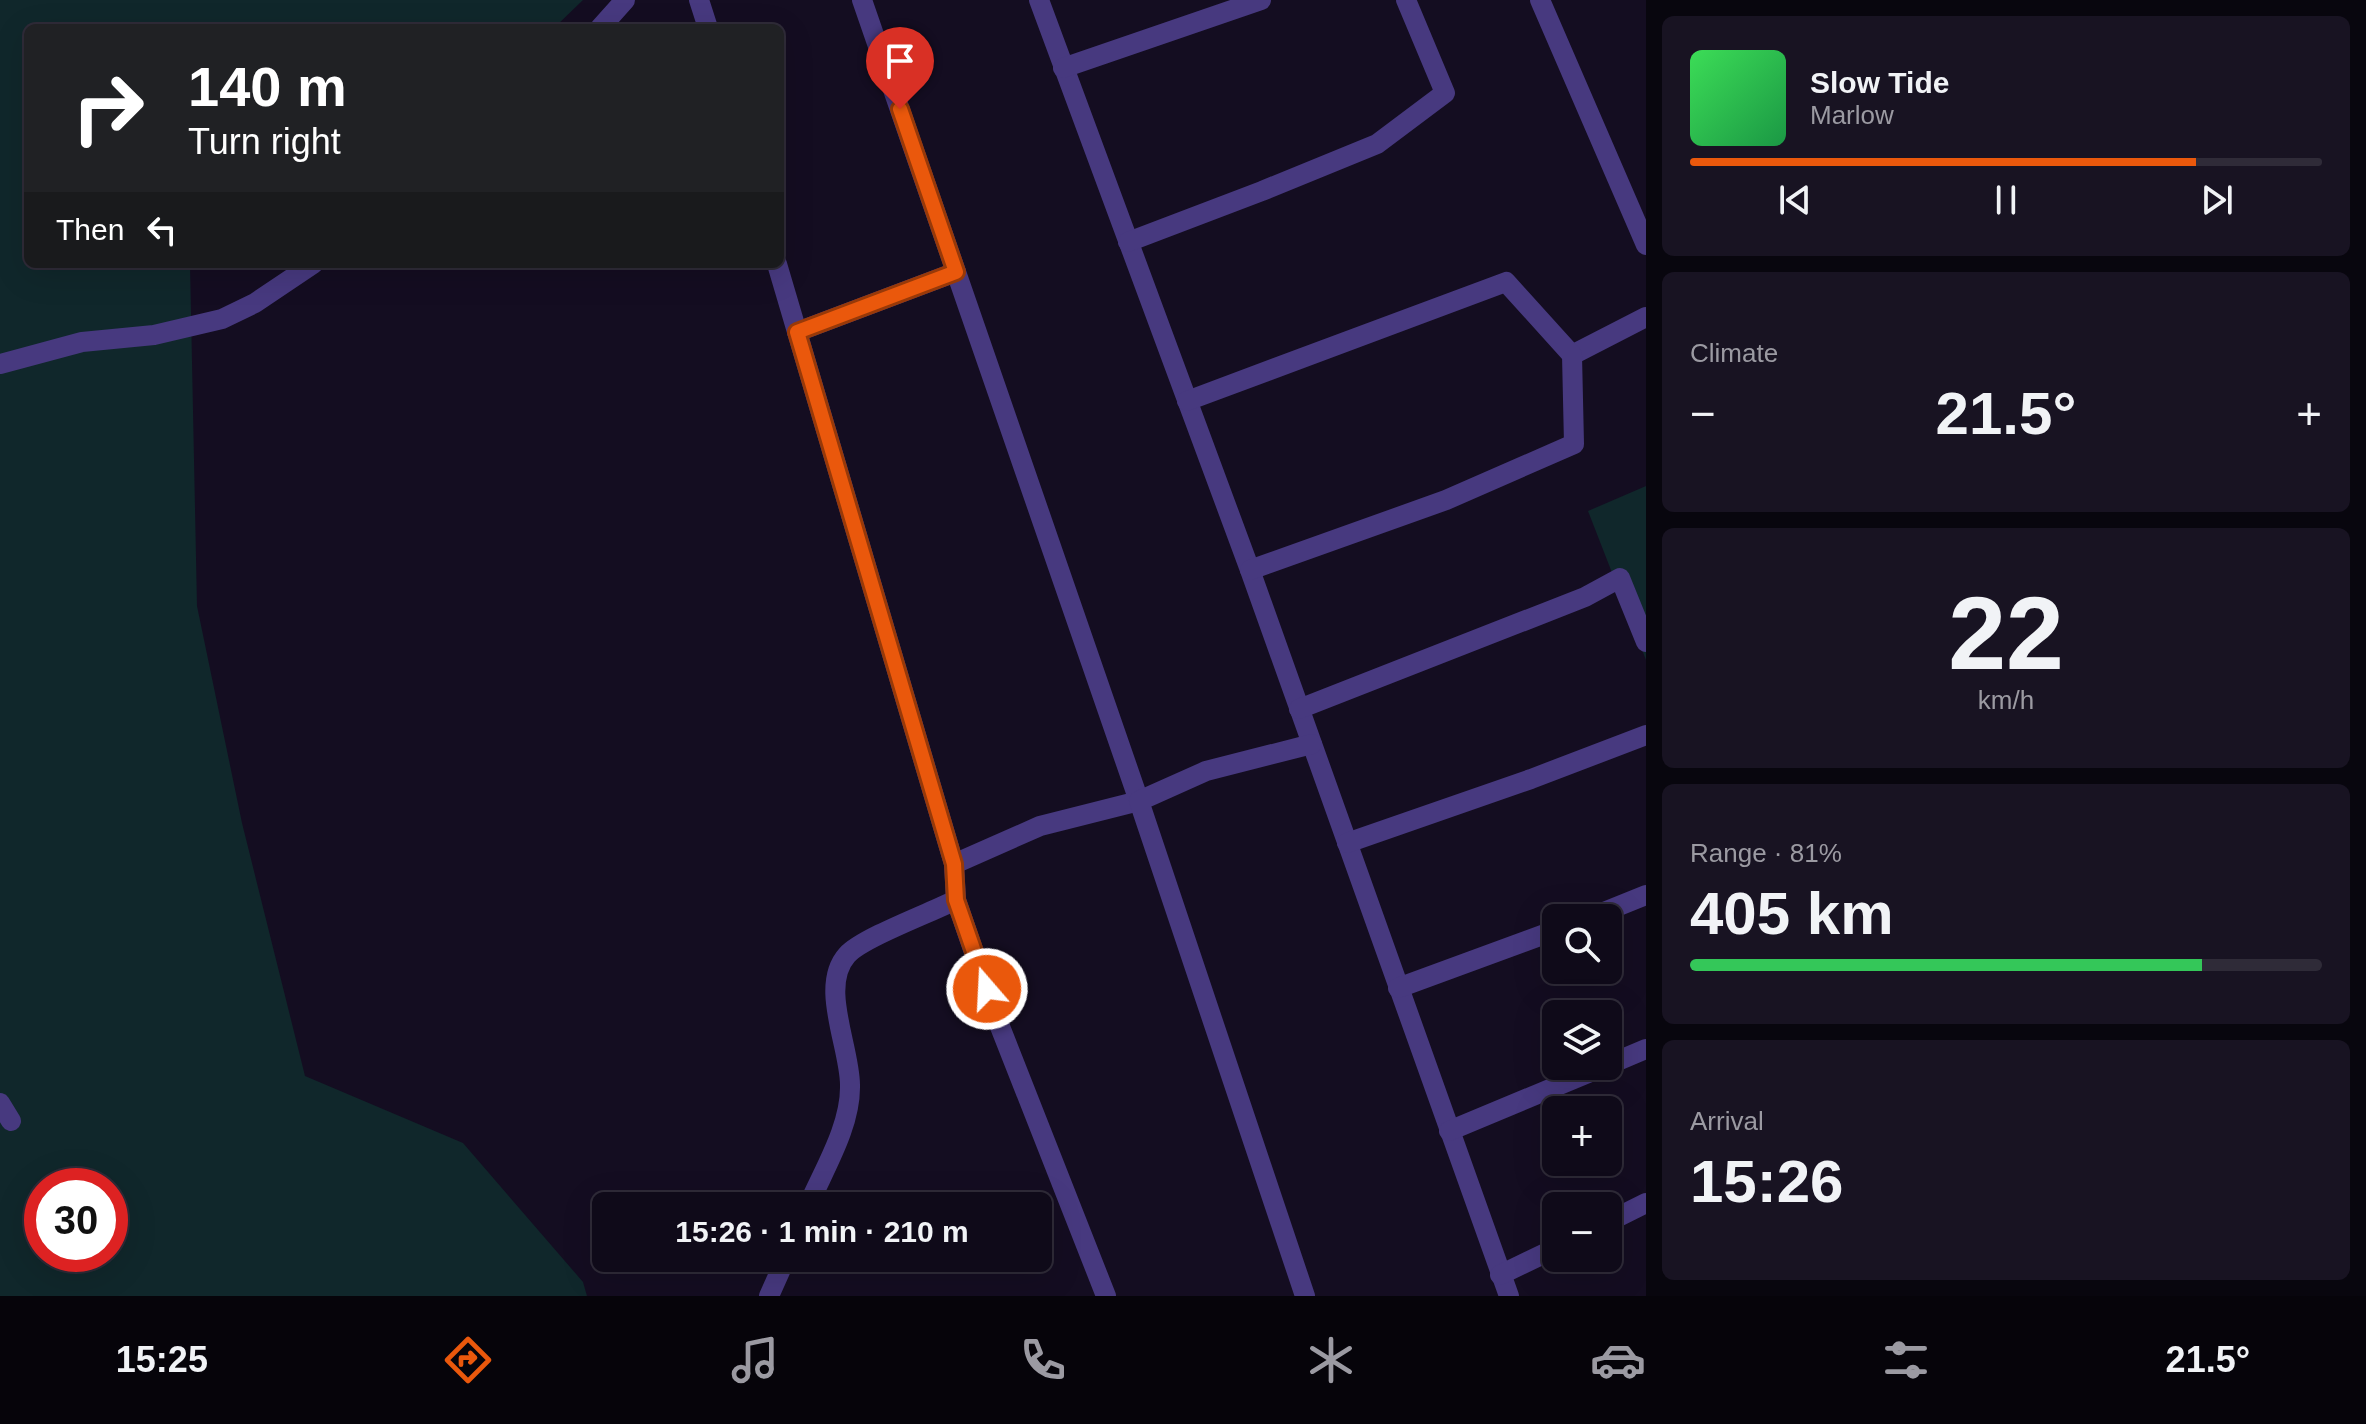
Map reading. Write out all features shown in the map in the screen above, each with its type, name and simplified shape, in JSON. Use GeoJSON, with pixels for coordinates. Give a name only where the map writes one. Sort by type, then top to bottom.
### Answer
{"type":"FeatureCollection","features":[{"type":"Feature","properties":{"kind":"street"},"geometry":{"type":"LineString","coordinates":[[604,24],[625,0]]}},
{"type":"Feature","properties":{"kind":"street"},"geometry":{"type":"LineString","coordinates":[[699,0],[707,24]]}},
{"type":"Feature","properties":{"kind":"street"},"geometry":{"type":"LineString","coordinates":[[862,0],[1139,801],[1305,1296]]}},
{"type":"Feature","properties":{"kind":"street"},"geometry":{"type":"LineString","coordinates":[[1039,0],[1250,570],[1509,1296]]}},
{"type":"Feature","properties":{"kind":"street"},"geometry":{"type":"LineString","coordinates":[[1063,68],[1261,0]]}},
{"type":"Feature","properties":{"kind":"street"},"geometry":{"type":"LineString","coordinates":[[1128,242],[1377,144],[1445,93],[1406,0]]}},
{"type":"Feature","properties":{"kind":"street"},"geometry":{"type":"LineString","coordinates":[[1540,0],[1646,245]]}},
{"type":"Feature","properties":{"kind":"street"},"geometry":{"type":"LineString","coordinates":[[0,364],[82,342],[154,335],[222,319],[255,303],[307,268]]}},
{"type":"Feature","properties":{"kind":"street"},"geometry":{"type":"LineString","coordinates":[[778,268],[954,864],[956,900],[997,1019],[1106,1296]]}},
{"type":"Feature","properties":{"kind":"street"},"geometry":{"type":"LineString","coordinates":[[797,332],[956,272]]}},
{"type":"Feature","properties":{"kind":"street"},"geometry":{"type":"LineString","coordinates":[[1187,401],[1506,282],[1572,355],[1574,444],[1446,500],[1250,570]]}},
{"type":"Feature","properties":{"kind":"street"},"geometry":{"type":"LineString","coordinates":[[1572,355],[1646,317]]}},
{"type":"Feature","properties":{"kind":"street"},"geometry":{"type":"LineString","coordinates":[[1299,709],[1585,597],[1620,578],[1646,642]]}},
{"type":"Feature","properties":{"kind":"street"},"geometry":{"type":"LineString","coordinates":[[1347,843],[1646,735]]}},
{"type":"Feature","properties":{"kind":"street"},"geometry":{"type":"LineString","coordinates":[[954,864],[1040,826],[1139,801],[1206,771],[1312,744]]}},
{"type":"Feature","properties":{"kind":"street"},"geometry":{"type":"LineString","coordinates":[[1622,905],[1646,895]]}},
{"type":"Feature","properties":{"kind":"street"},"geometry":{"type":"LineString","coordinates":[[814,1192],[838,1137],[851,1089],[849,1064],[834,994],[836,973],[846,955],[861,944],[956,900]]}},
{"type":"Feature","properties":{"kind":"street"},"geometry":{"type":"LineString","coordinates":[[1398,988],[1542,935]]}},
{"type":"Feature","properties":{"kind":"street"},"geometry":{"type":"LineString","coordinates":[[1622,1059],[1646,1049]]}},
{"type":"Feature","properties":{"kind":"street"},"geometry":{"type":"LineString","coordinates":[[1449,1131],[1570,1080]]}},
{"type":"Feature","properties":{"kind":"street"},"geometry":{"type":"LineString","coordinates":[[0,1103],[11,1121]]}},
{"type":"Feature","properties":{"kind":"street"},"geometry":{"type":"LineString","coordinates":[[1622,1215],[1646,1203]]}},
{"type":"Feature","properties":{"kind":"street"},"geometry":{"type":"LineString","coordinates":[[1500,1275],[1542,1255]]}},
{"type":"Feature","properties":{"kind":"street"},"geometry":{"type":"LineString","coordinates":[[769,1296],[780,1272]]}},
{"type":"Feature","properties":{"kind":"green space"},"geometry":{"type":"Polygon","coordinates":[[[0,0],[583,0],[558,24],[24,24],[24,268],[190,268],[197,606],[242,823],[305,1076],[463,1143],[583,1282],[587,1296],[0,1296],[0,0]]]}},
{"type":"Feature","properties":{"kind":"green space"},"geometry":{"type":"Polygon","coordinates":[[[1646,486],[1646,660],[1588,511],[1646,486]]]}},
{"type":"Feature","properties":{"kind":"route"},"geometry":{"type":"LineString","coordinates":[[900,109],[956,272],[797,332],[954,864],[956,900],[987,989]]}}]}
